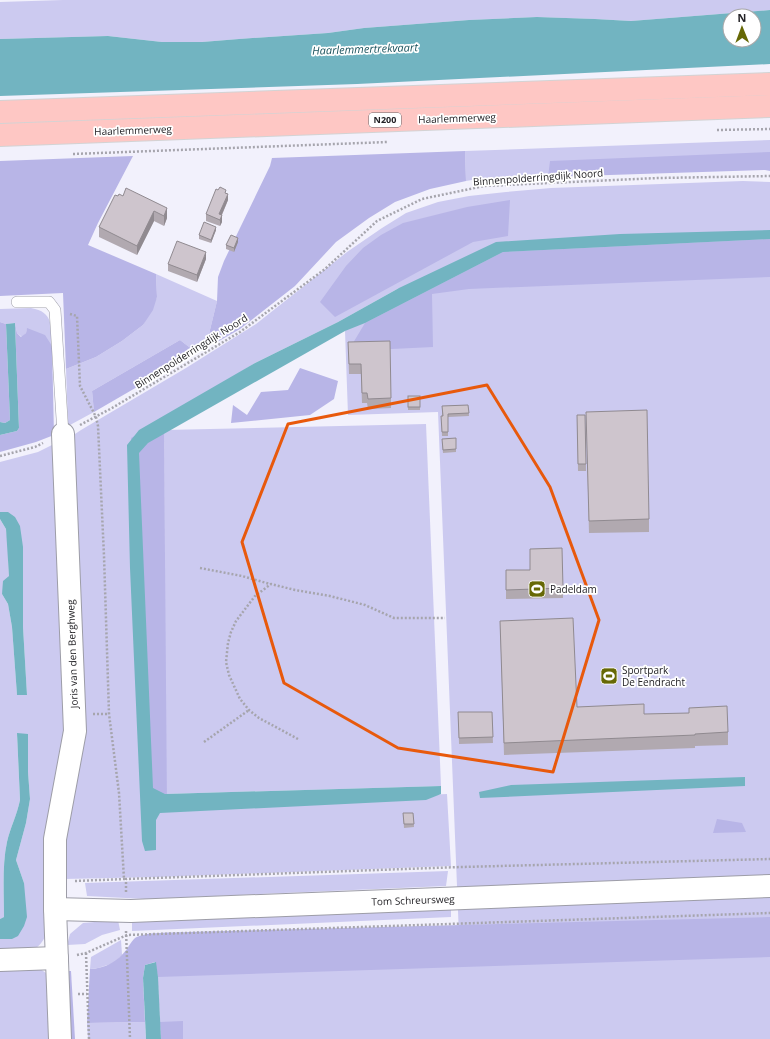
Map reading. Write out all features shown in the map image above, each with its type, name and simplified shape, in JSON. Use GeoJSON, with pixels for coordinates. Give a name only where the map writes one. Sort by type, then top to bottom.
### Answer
{"type":"FeatureCollection","features":[{"type":"Feature","properties":{"kind":"main road","name":"N200"},"geometry":{"type":"LineString","coordinates":[[0,112],[770,84]]}},
{"type":"Feature","properties":{"kind":"main road","name":"Haarlemmerweg"},"geometry":{"type":"LineString","coordinates":[[0,135],[770,106]]}},
{"type":"Feature","properties":{"kind":"street","name":"Joris van den Berghweg"},"geometry":{"type":"LineString","coordinates":[[60,1039],[55,840],[75,731],[63,434]]}},
{"type":"Feature","properties":{"kind":"street","name":"Tom Schreursweg"},"geometry":{"type":"LineString","coordinates":[[56,909],[126,911],[770,886]]}},
{"type":"Feature","properties":{"kind":"street"},"geometry":{"type":"LineString","coordinates":[[0,960],[57,958]]}},
{"type":"Feature","properties":{"kind":"lane"},"geometry":{"type":"LineString","coordinates":[[17,302],[49,302],[55,310]]}},
{"type":"Feature","properties":{"kind":"lane","name":"Joris van den Berghweg"},"geometry":{"type":"LineString","coordinates":[[55,310],[63,434]]}},
{"type":"Feature","properties":{"kind":"path","name":"Binnenpolderringdijk Noord"},"geometry":{"type":"LineString","coordinates":[[0,456],[35,447],[96,417],[240,332],[325,269],[377,221],[422,199],[484,186],[658,178],[770,176]]}},
{"type":"Feature","properties":{"kind":"path"},"geometry":{"type":"LineString","coordinates":[[55,310],[77,316],[80,386],[96,417],[98,426],[109,714],[119,793],[125,879],[130,1039]]}},
{"type":"Feature","properties":{"kind":"path"},"geometry":{"type":"LineString","coordinates":[[200,568],[242,576],[295,590],[330,596],[365,605],[394,618],[445,618]]}},
{"type":"Feature","properties":{"kind":"path"},"geometry":{"type":"LineString","coordinates":[[271,584],[255,596],[236,621],[228,643],[226,662],[229,675],[240,699],[249,710],[259,718],[298,739]]}},
{"type":"Feature","properties":{"kind":"path"},"geometry":{"type":"LineString","coordinates":[[204,742],[249,710]]}},
{"type":"Feature","properties":{"kind":"path"},"geometry":{"type":"LineString","coordinates":[[55,882],[461,867],[770,859]]}},
{"type":"Feature","properties":{"kind":"path"},"geometry":{"type":"LineString","coordinates":[[89,1039],[86,953],[127,935],[770,913]]}},
{"type":"Feature","properties":{"kind":"highlighted area"},"geometry":{"type":"Polygon","coordinates":[[[487,385],[550,487],[599,620],[553,772],[398,748],[284,683],[242,542],[288,424],[487,385]]]}},
{"type":"Feature","properties":{"kind":"shaded area"},"geometry":{"type":"Polygon","coordinates":[[[63,0],[770,0],[770,10],[762,11],[762,8],[722,8],[722,14],[631,21],[537,17],[469,20],[364,28],[328,33],[202,42],[162,42],[108,36],[0,39],[0,2],[63,0]]]}},
{"type":"Feature","properties":{"kind":"shaded area"},"geometry":{"type":"Polygon","coordinates":[[[770,140],[770,169],[552,174],[466,181],[465,151],[770,140]]]}},
{"type":"Feature","properties":{"kind":"shaded area"},"geometry":{"type":"Polygon","coordinates":[[[465,151],[466,181],[430,189],[395,202],[369,218],[336,242],[295,286],[240,329],[219,341],[209,334],[217,301],[218,277],[224,261],[270,166],[272,158],[465,151]]]}},
{"type":"Feature","properties":{"kind":"shaded area"},"geometry":{"type":"Polygon","coordinates":[[[770,152],[770,171],[548,177],[550,161],[770,152]]]}},
{"type":"Feature","properties":{"kind":"shaded area"},"geometry":{"type":"Polygon","coordinates":[[[133,156],[88,245],[156,274],[157,297],[153,310],[143,325],[122,341],[96,357],[66,369],[63,293],[0,296],[0,161],[133,156]]]}},
{"type":"Feature","properties":{"kind":"shaded area","name":"Sportpark De Eendracht"},"geometry":{"type":"Polygon","coordinates":[[[743,181],[770,182],[770,1039],[161,1039],[156,951],[459,936],[438,412],[348,415],[345,331],[399,288],[338,322],[255,363],[160,422],[141,808],[447,794],[451,866],[64,879],[69,438],[256,324],[347,252],[406,213],[438,202],[469,196],[506,192],[551,188],[743,181]]]}},
{"type":"Feature","properties":{"kind":"shaded area"},"geometry":{"type":"Polygon","coordinates":[[[510,200],[508,236],[473,242],[335,317],[320,302],[346,266],[363,248],[381,235],[403,223],[467,207],[510,200]]]}},
{"type":"Feature","properties":{"kind":"shaded area"},"geometry":{"type":"Polygon","coordinates":[[[770,239],[770,277],[469,289],[432,294],[433,347],[355,350],[350,348],[365,323],[503,252],[770,239]]]}},
{"type":"Feature","properties":{"kind":"shaded area"},"geometry":{"type":"Polygon","coordinates":[[[156,274],[217,301],[209,334],[219,341],[193,350],[180,340],[92,391],[94,412],[68,425],[66,369],[96,357],[122,341],[143,325],[157,297],[156,274]]]}},
{"type":"Feature","properties":{"kind":"shaded area"},"geometry":{"type":"Polygon","coordinates":[[[31,308],[44,313],[50,321],[52,346],[27,329],[26,333],[22,337],[17,333],[15,323],[6,324],[0,322],[0,309],[31,308]]]}},
{"type":"Feature","properties":{"kind":"shaded area"},"geometry":{"type":"Polygon","coordinates":[[[0,322],[6,324],[10,420],[5,423],[0,422],[0,322]]]}},
{"type":"Feature","properties":{"kind":"shaded area"},"geometry":{"type":"Polygon","coordinates":[[[15,323],[17,333],[21,337],[26,333],[27,328],[45,335],[52,346],[54,435],[36,442],[0,452],[0,435],[17,431],[19,428],[15,323]]]}},
{"type":"Feature","properties":{"kind":"shaded area"},"geometry":{"type":"Polygon","coordinates":[[[180,340],[193,350],[187,358],[94,412],[92,391],[180,340]]]}},
{"type":"Feature","properties":{"kind":"shaded area"},"geometry":{"type":"Polygon","coordinates":[[[300,368],[338,381],[334,399],[310,415],[231,423],[233,405],[247,415],[261,392],[288,390],[300,368]]]}},
{"type":"Feature","properties":{"kind":"shaded area"},"geometry":{"type":"Polygon","coordinates":[[[160,422],[164,430],[167,808],[141,809],[131,438],[160,422]]]}},
{"type":"Feature","properties":{"kind":"shaded area"},"geometry":{"type":"Polygon","coordinates":[[[426,424],[441,786],[165,794],[164,430],[426,424]]]}},
{"type":"Feature","properties":{"kind":"shaded area"},"geometry":{"type":"Polygon","coordinates":[[[54,444],[65,730],[45,937],[36,948],[26,953],[0,954],[0,939],[12,939],[24,883],[16,860],[26,823],[30,799],[28,772],[17,734],[20,800],[5,851],[4,917],[0,919],[0,519],[6,529],[8,543],[9,576],[2,594],[8,604],[12,627],[17,695],[27,695],[23,627],[8,512],[0,512],[0,462],[38,452],[54,444]]]}},
{"type":"Feature","properties":{"kind":"shaded area"},"geometry":{"type":"Polygon","coordinates":[[[717,819],[742,823],[746,832],[713,833],[717,819]]]}},
{"type":"Feature","properties":{"kind":"shaded area"},"geometry":{"type":"Polygon","coordinates":[[[448,871],[446,886],[145,899],[87,896],[85,883],[448,871]]]}},
{"type":"Feature","properties":{"kind":"shaded area"},"geometry":{"type":"Polygon","coordinates":[[[451,906],[451,917],[132,931],[132,918],[451,906]]]}},
{"type":"Feature","properties":{"kind":"shaded area"},"geometry":{"type":"Polygon","coordinates":[[[770,917],[770,957],[158,977],[155,962],[145,965],[143,978],[145,1022],[87,1023],[90,969],[111,964],[123,954],[134,939],[138,936],[144,935],[188,932],[770,917]]]}},
{"type":"Feature","properties":{"kind":"shaded area"},"geometry":{"type":"Polygon","coordinates":[[[118,920],[120,930],[102,935],[85,944],[67,945],[70,934],[83,923],[118,920]]]}},
{"type":"Feature","properties":{"kind":"shaded area"},"geometry":{"type":"Polygon","coordinates":[[[121,940],[122,955],[114,963],[90,969],[91,957],[121,940]]]}},
{"type":"Feature","properties":{"kind":"shaded area"},"geometry":{"type":"Polygon","coordinates":[[[0,966],[37,967],[49,975],[56,1039],[0,1039],[0,966]]]}},
{"type":"Feature","properties":{"kind":"shaded area"},"geometry":{"type":"Polygon","coordinates":[[[60,971],[71,971],[75,1039],[61,1039],[60,971]]]}},
{"type":"Feature","properties":{"kind":"shaded area"},"geometry":{"type":"Polygon","coordinates":[[[183,1021],[183,1039],[161,1039],[160,1022],[183,1021]]]}},
{"type":"Feature","properties":{"kind":"shaded area"},"geometry":{"type":"Polygon","coordinates":[[[145,1022],[146,1039],[88,1039],[87,1023],[145,1022]]]}},
{"type":"Feature","properties":{"kind":"water","name":"Haarlemmertrekvaart"},"geometry":{"type":"Polygon","coordinates":[[[770,10],[770,64],[357,84],[0,96],[0,39],[108,36],[162,42],[202,42],[328,33],[364,28],[469,20],[537,17],[631,21],[722,14],[722,48],[762,48],[762,11],[770,10]]]}},
{"type":"Feature","properties":{"kind":"water"},"geometry":{"type":"Polygon","coordinates":[[[770,230],[770,239],[503,252],[365,323],[345,331],[148,443],[139,453],[153,788],[165,794],[441,786],[441,794],[426,800],[160,813],[156,820],[156,850],[145,851],[142,841],[130,568],[127,445],[139,430],[255,363],[338,322],[399,288],[496,242],[620,234],[770,230]]]}},
{"type":"Feature","properties":{"kind":"water"},"geometry":{"type":"Polygon","coordinates":[[[15,323],[19,428],[17,431],[0,435],[0,422],[5,423],[10,420],[6,324],[15,323]]]}},
{"type":"Feature","properties":{"kind":"water"},"geometry":{"type":"Polygon","coordinates":[[[0,512],[8,512],[15,517],[20,526],[23,547],[23,627],[27,695],[17,695],[12,627],[8,604],[2,594],[3,581],[9,576],[6,529],[0,519],[0,512]]]}},
{"type":"Feature","properties":{"kind":"water"},"geometry":{"type":"Polygon","coordinates":[[[17,733],[28,734],[30,799],[26,823],[16,860],[24,883],[27,917],[18,936],[12,939],[0,939],[0,919],[4,917],[5,851],[20,800],[17,733]]]}},
{"type":"Feature","properties":{"kind":"water"},"geometry":{"type":"Polygon","coordinates":[[[745,777],[745,786],[480,798],[479,792],[511,785],[745,777]]]}},
{"type":"Feature","properties":{"kind":"water"},"geometry":{"type":"Polygon","coordinates":[[[156,962],[161,1039],[146,1039],[143,978],[145,965],[156,962]]]}},
{"type":"Feature","properties":{"kind":"building"},"geometry":{"type":"Polygon","coordinates":[[[220,187],[226,190],[225,193],[228,194],[219,214],[222,215],[220,220],[206,214],[216,189],[218,190],[220,187]]]}},
{"type":"Feature","properties":{"kind":"building"},"geometry":{"type":"Polygon","coordinates":[[[126,188],[167,208],[164,216],[154,211],[137,246],[99,227],[115,195],[118,196],[119,194],[123,196],[126,188]]]}},
{"type":"Feature","properties":{"kind":"building"},"geometry":{"type":"Polygon","coordinates":[[[204,222],[216,227],[211,240],[199,235],[204,222]]]}},
{"type":"Feature","properties":{"kind":"building"},"geometry":{"type":"Polygon","coordinates":[[[231,235],[238,238],[234,248],[226,245],[231,235]]]}},
{"type":"Feature","properties":{"kind":"building"},"geometry":{"type":"Polygon","coordinates":[[[177,241],[206,252],[197,275],[168,264],[177,241]]]}},
{"type":"Feature","properties":{"kind":"building"},"geometry":{"type":"Polygon","coordinates":[[[390,341],[391,398],[368,399],[367,393],[362,393],[361,364],[349,364],[348,342],[390,341]]]}},
{"type":"Feature","properties":{"kind":"building"},"geometry":{"type":"Polygon","coordinates":[[[408,396],[420,396],[420,407],[408,407],[408,396]]]}},
{"type":"Feature","properties":{"kind":"building"},"geometry":{"type":"Polygon","coordinates":[[[468,405],[469,413],[448,414],[448,432],[442,432],[442,406],[468,405]]]}},
{"type":"Feature","properties":{"kind":"building"},"geometry":{"type":"Polygon","coordinates":[[[647,410],[649,519],[589,521],[586,412],[647,410]]]}},
{"type":"Feature","properties":{"kind":"building"},"geometry":{"type":"Polygon","coordinates":[[[577,415],[585,415],[586,464],[578,464],[577,415]]]}},
{"type":"Feature","properties":{"kind":"building"},"geometry":{"type":"Polygon","coordinates":[[[456,438],[456,449],[443,450],[442,439],[456,438]]]}},
{"type":"Feature","properties":{"kind":"building"},"geometry":{"type":"Polygon","coordinates":[[[562,548],[563,588],[506,590],[506,570],[530,570],[530,549],[562,548]]]}},
{"type":"Feature","properties":{"kind":"building"},"geometry":{"type":"Polygon","coordinates":[[[573,618],[577,707],[644,704],[644,714],[689,713],[689,708],[727,706],[728,732],[695,735],[504,743],[500,621],[573,618]]]}},
{"type":"Feature","properties":{"kind":"building"},"geometry":{"type":"Polygon","coordinates":[[[458,712],[492,712],[493,737],[459,738],[458,712]]]}},
{"type":"Feature","properties":{"kind":"building"},"geometry":{"type":"Polygon","coordinates":[[[403,813],[413,813],[414,824],[404,824],[403,813]]]}},
{"type":"Feature","properties":{"kind":"place","name":"Padeldam"},"geometry":{"type":"Point","coordinates":[537,589]}},
{"type":"Feature","properties":{"kind":"place","name":"Sportpark De Eendracht"},"geometry":{"type":"Point","coordinates":[609,676]}}]}
